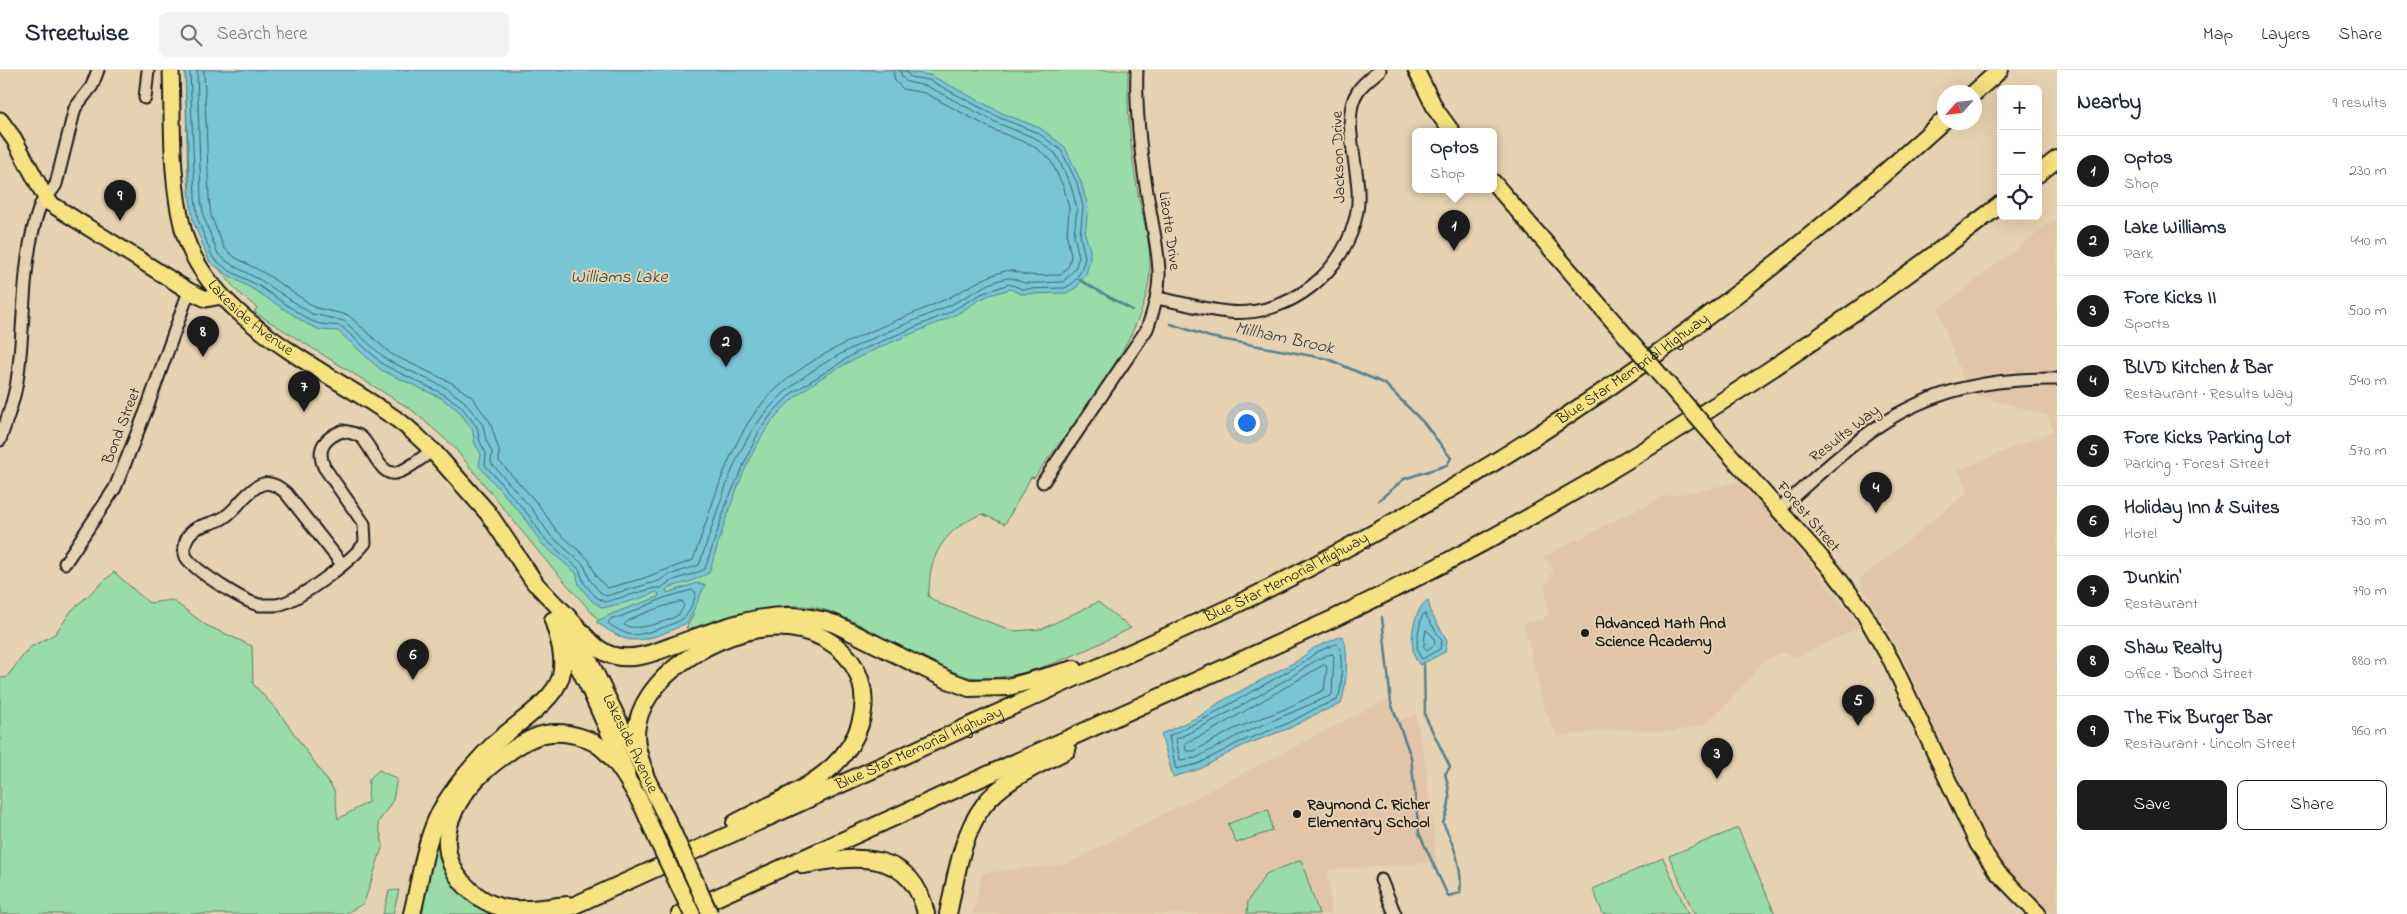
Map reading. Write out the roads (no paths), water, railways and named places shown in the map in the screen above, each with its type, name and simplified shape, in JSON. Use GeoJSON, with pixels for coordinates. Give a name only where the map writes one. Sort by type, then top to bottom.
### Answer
{"type":"FeatureCollection","features":[{"type":"Feature","properties":{"kind":"highway"},"geometry":{"type":"LineString","coordinates":[[1982,86],[2000,70]]}},
{"type":"Feature","properties":{"kind":"highway","name":"Blue Star Memorial Highway"},"geometry":{"type":"LineString","coordinates":[[555,914],[1239,603],[1318,564],[1452,488],[1561,421],[1664,350],[1754,283],[1858,198],[1937,126]]}},
{"type":"Feature","properties":{"kind":"highway"},"geometry":{"type":"LineString","coordinates":[[2042,171],[2057,159]]}},
{"type":"Feature","properties":{"kind":"highway"},"geometry":{"type":"LineString","coordinates":[[680,914],[1388,593],[1606,472],[1734,394],[1823,334],[1997,207]]}},
{"type":"Feature","properties":{"kind":"highway","name":"Lakeside Avenue"},"geometry":{"type":"LineString","coordinates":[[433,451],[488,513],[535,583]]}},
{"type":"Feature","properties":{"kind":"highway"},"geometry":{"type":"LineString","coordinates":[[557,614],[602,651],[610,655],[633,658],[755,618],[785,614],[819,618],[836,624],[948,680],[978,689],[1030,682],[1138,649]]}},
{"type":"Feature","properties":{"kind":"highway"},"geometry":{"type":"LineString","coordinates":[[412,914],[432,831],[444,805],[473,766],[497,741],[542,703],[558,684],[562,659],[557,614]]}},
{"type":"Feature","properties":{"kind":"highway"},"geometry":{"type":"LineString","coordinates":[[644,770],[636,734],[641,711],[667,674],[692,655],[736,636],[773,628],[788,628],[801,630],[826,640],[848,656],[861,678],[864,702],[859,729],[844,754],[824,774],[734,824],[707,846]]}},
{"type":"Feature","properties":{"kind":"highway"},"geometry":{"type":"LineString","coordinates":[[948,914],[966,843],[980,810],[993,796],[1013,781],[1058,755],[1206,677]]}},
{"type":"Feature","properties":{"kind":"highway"},"geometry":{"type":"LineString","coordinates":[[575,905],[506,908],[491,904],[472,891],[456,872],[447,848],[450,821],[460,799],[483,772],[507,753],[540,736],[556,733],[580,737],[601,747],[621,771],[642,805]]}},
{"type":"Feature","properties":{"kind":"highway"},"geometry":{"type":"LineString","coordinates":[[765,876],[816,862],[855,859],[880,860],[892,864],[907,875],[919,893],[926,914]]}},
{"type":"Feature","properties":{"kind":"main road","name":"Lakeside Avenue"},"geometry":{"type":"LineString","coordinates":[[171,70],[174,176],[183,228],[196,261],[221,296],[256,327],[401,422],[433,451]]}},
{"type":"Feature","properties":{"kind":"main road"},"geometry":{"type":"LineString","coordinates":[[1416,70],[1436,110],[1449,128]]}},
{"type":"Feature","properties":{"kind":"main road"},"geometry":{"type":"LineString","coordinates":[[0,120],[14,139],[45,198],[59,210],[189,291],[206,299],[221,296]]}},
{"type":"Feature","properties":{"kind":"main road","name":"Forest Street"},"geometry":{"type":"LineString","coordinates":[[1497,187],[1844,585],[1866,616],[1892,662],[1978,844],[1998,873],[2038,914]]}},
{"type":"Feature","properties":{"kind":"main road","name":"Lakeside Avenue"},"geometry":{"type":"LineString","coordinates":[[535,583],[589,658],[644,770],[710,914]]}},
{"type":"Feature","properties":{"kind":"main road","name":"Lakeside Avenue"},"geometry":{"type":"LineString","coordinates":[[557,614],[657,840],[692,914]]}},
{"type":"Feature","properties":{"kind":"street"},"geometry":{"type":"LineString","coordinates":[[0,440],[17,384],[27,269],[33,232],[41,204],[52,193],[56,184],[75,108],[92,86],[98,70]]}},
{"type":"Feature","properties":{"kind":"street"},"geometry":{"type":"LineString","coordinates":[[145,98],[148,70]]}},
{"type":"Feature","properties":{"kind":"street","name":"Lizotte Drive"},"geometry":{"type":"LineString","coordinates":[[1043,482],[1147,329],[1157,298],[1160,264],[1142,152],[1136,91],[1137,70]]}},
{"type":"Feature","properties":{"kind":"street","name":"Jackson Drive"},"geometry":{"type":"LineString","coordinates":[[1157,298],[1228,312],[1253,312],[1271,309],[1291,301],[1320,279],[1335,262],[1349,237],[1357,211],[1358,188],[1350,120],[1352,104],[1357,91],[1380,70]]}},
{"type":"Feature","properties":{"kind":"street","name":"Bond Street"},"geometry":{"type":"LineString","coordinates":[[65,563],[115,488],[143,420],[189,291]]}},
{"type":"Feature","properties":{"kind":"street","name":"Results Way"},"geometry":{"type":"LineString","coordinates":[[1778,510],[1864,436],[1890,418],[1919,403],[1947,392],[1983,383],[2013,379],[2057,379]]}},
{"type":"Feature","properties":{"kind":"street"},"geometry":{"type":"LineString","coordinates":[[342,564],[286,493],[278,486],[267,483],[256,486],[222,519],[201,526],[189,535],[184,547],[186,556],[196,567],[236,594],[259,604],[277,605],[290,600],[311,588],[357,554],[365,544],[364,524],[324,467],[320,456],[323,444],[330,436],[342,431],[352,433],[361,438],[387,472],[393,474],[401,472],[433,451]]}},
{"type":"Feature","properties":{"kind":"street"},"geometry":{"type":"LineString","coordinates":[[1381,880],[1395,914]]}},
{"type":"Feature","properties":{"kind":"water","name":"Williams Lake"},"geometry":{"type":"Polygon","coordinates":[[[185,70],[895,70],[930,75],[1002,113],[1040,128],[1065,147],[1081,182],[1088,207],[1085,235],[1090,249],[1090,259],[1086,274],[1077,287],[1066,293],[1021,294],[1010,289],[988,296],[953,316],[881,347],[835,370],[795,398],[766,429],[755,448],[737,489],[709,573],[666,590],[667,593],[697,583],[705,585],[688,622],[653,637],[639,640],[622,638],[596,622],[618,611],[658,597],[659,594],[656,592],[639,599],[603,608],[592,601],[579,585],[576,573],[541,543],[523,516],[479,466],[481,454],[475,444],[472,429],[458,410],[441,398],[381,370],[338,331],[320,330],[307,324],[226,274],[209,261],[193,221],[190,200],[185,70]]]}},
{"type":"Feature","properties":{"kind":"water"},"geometry":{"type":"Polygon","coordinates":[[[1428,600],[1431,613],[1447,640],[1445,652],[1420,665],[1413,650],[1413,631],[1418,612],[1428,600]]]}},
{"type":"Feature","properties":{"kind":"water"},"geometry":{"type":"Polygon","coordinates":[[[1342,636],[1347,658],[1341,704],[1318,713],[1290,728],[1242,746],[1200,769],[1173,777],[1161,734],[1200,716],[1220,702],[1297,661],[1314,648],[1342,636]]]}},
{"type":"Feature","properties":{"kind":"waterway","name":"Millham Brook"},"geometry":{"type":"LineString","coordinates":[[1078,279],[1132,310]]}},
{"type":"Feature","properties":{"kind":"waterway","name":"Millham Brook"},"geometry":{"type":"LineString","coordinates":[[1171,324],[1210,337],[1328,359],[1385,384],[1424,423],[1451,458],[1447,465],[1404,479],[1379,500]]}},
{"type":"Feature","properties":{"kind":"waterway","name":"Millham Brook"},"geometry":{"type":"LineString","coordinates":[[1382,617],[1391,703],[1411,757],[1419,833],[1448,896],[1460,893],[1461,884],[1457,857],[1443,823],[1448,810],[1449,799],[1445,774],[1450,767],[1425,716],[1424,664]]}},
{"type":"Feature","properties":{"kind":"place","name":"The Fix Burger Bar"},"geometry":{"type":"Point","coordinates":[120,221]}},
{"type":"Feature","properties":{"kind":"place","name":"Optos"},"geometry":{"type":"Point","coordinates":[1454,251]}},
{"type":"Feature","properties":{"kind":"place","name":"Shaw Realty"},"geometry":{"type":"Point","coordinates":[203,357]}},
{"type":"Feature","properties":{"kind":"place","name":"Lake Williams"},"geometry":{"type":"Point","coordinates":[726,367]}},
{"type":"Feature","properties":{"kind":"place","name":"Dunkin'"},"geometry":{"type":"Point","coordinates":[304,412]}},
{"type":"Feature","properties":{"kind":"place","name":"BLVD Kitchen & Bar"},"geometry":{"type":"Point","coordinates":[1876,513]}},
{"type":"Feature","properties":{"kind":"place","name":"Advanced Math And Science Academy"},"geometry":{"type":"Point","coordinates":[1585,633]}},
{"type":"Feature","properties":{"kind":"place","name":"Holiday Inn & Suites"},"geometry":{"type":"Point","coordinates":[413,680]}},
{"type":"Feature","properties":{"kind":"place","name":"Fore Kicks Parking Lot"},"geometry":{"type":"Point","coordinates":[1858,726]}},
{"type":"Feature","properties":{"kind":"place","name":"Fore Kicks II"},"geometry":{"type":"Point","coordinates":[1717,779]}},
{"type":"Feature","properties":{"kind":"place","name":"Raymond C. Richer Elementary School"},"geometry":{"type":"Point","coordinates":[1297,814]}}]}
